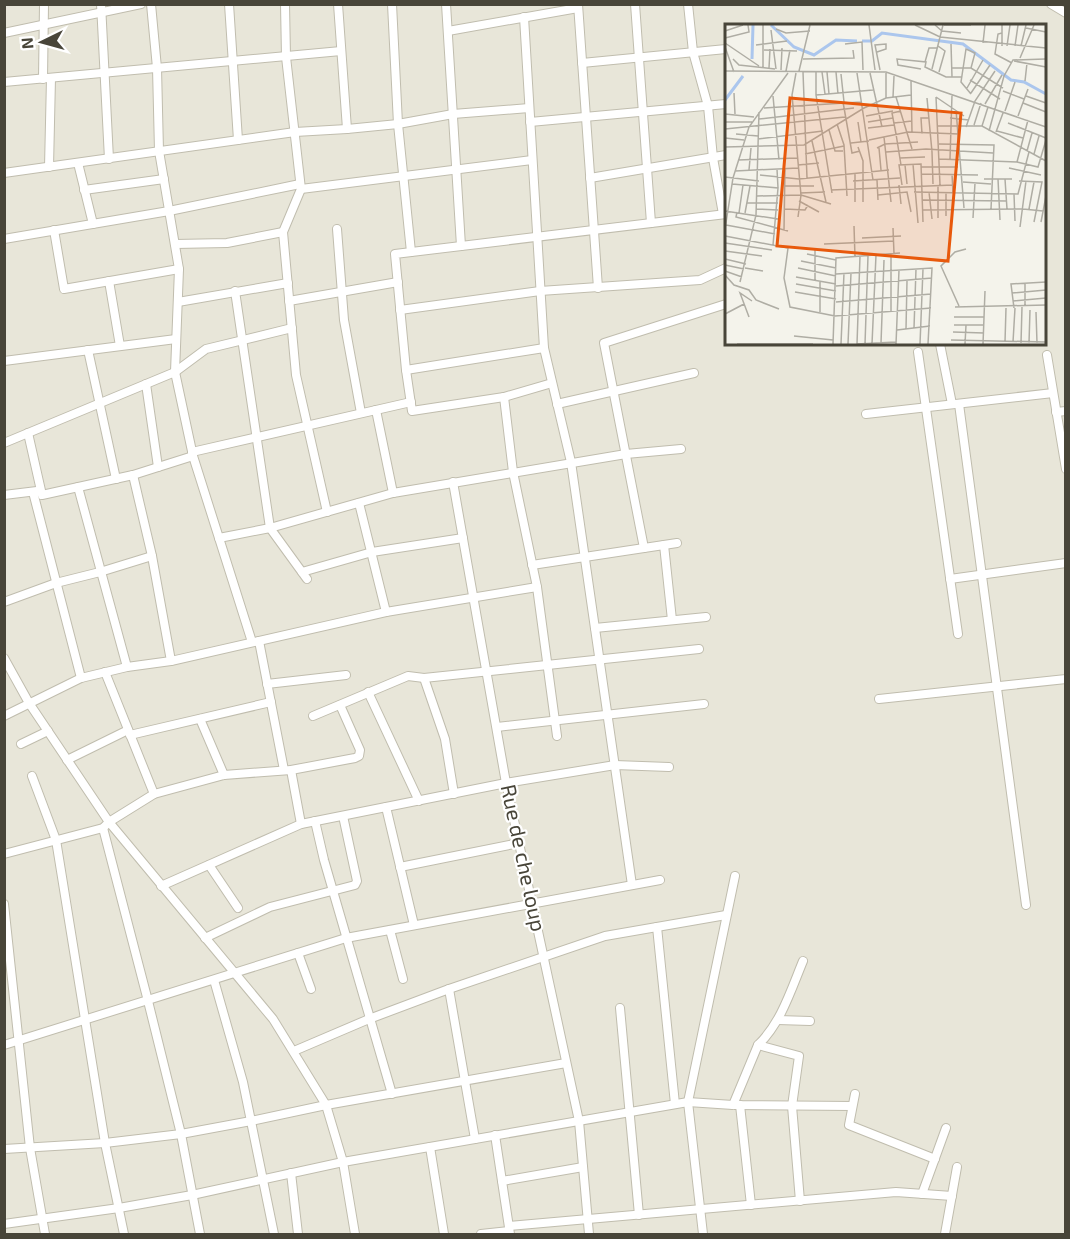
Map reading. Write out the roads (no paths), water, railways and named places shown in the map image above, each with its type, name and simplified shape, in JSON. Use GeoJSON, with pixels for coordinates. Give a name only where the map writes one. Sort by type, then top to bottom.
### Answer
{"type":"FeatureCollection","features":[{"type":"Feature","properties":{"kind":"street"},"geometry":{"type":"LineString","coordinates":[[44,4],[43,26],[50,167]]}},
{"type":"Feature","properties":{"kind":"street"},"geometry":{"type":"LineString","coordinates":[[4,33],[43,26],[102,8],[141,4]]}},
{"type":"Feature","properties":{"kind":"street"},"geometry":{"type":"LineString","coordinates":[[151,4],[159,152],[179,269],[175,372],[193,454],[255,642],[302,824]]}},
{"type":"Feature","properties":{"kind":"street"},"geometry":{"type":"LineString","coordinates":[[229,4],[238,140]]}},
{"type":"Feature","properties":{"kind":"street"},"geometry":{"type":"LineString","coordinates":[[285,4],[286,57],[301,186],[283,232],[296,375],[327,512]]}},
{"type":"Feature","properties":{"kind":"street"},"geometry":{"type":"LineString","coordinates":[[338,4],[347,129]]}},
{"type":"Feature","properties":{"kind":"street"},"geometry":{"type":"LineString","coordinates":[[392,4],[398,123],[411,252]]}},
{"type":"Feature","properties":{"kind":"street"},"geometry":{"type":"LineString","coordinates":[[446,4],[462,246]]}},
{"type":"Feature","properties":{"kind":"street"},"geometry":{"type":"LineString","coordinates":[[634,4],[651,223]]}},
{"type":"Feature","properties":{"kind":"street"},"geometry":{"type":"LineString","coordinates":[[552,382],[504,397],[412,411],[395,254],[725,214],[713,158],[708,106],[693,52],[688,4]]}},
{"type":"Feature","properties":{"kind":"street"},"geometry":{"type":"LineString","coordinates":[[1051,4],[1065,13]]}},
{"type":"Feature","properties":{"kind":"street"},"geometry":{"type":"LineString","coordinates":[[448,31],[578,6],[598,288]]}},
{"type":"Feature","properties":{"kind":"street"},"geometry":{"type":"LineString","coordinates":[[102,8],[109,159]]}},
{"type":"Feature","properties":{"kind":"street"},"geometry":{"type":"LineString","coordinates":[[524,16],[544,348],[571,462],[632,885]]}},
{"type":"Feature","properties":{"kind":"street"},"geometry":{"type":"LineString","coordinates":[[582,63],[725,49]]}},
{"type":"Feature","properties":{"kind":"street"},"geometry":{"type":"LineString","coordinates":[[4,82],[341,51]]}},
{"type":"Feature","properties":{"kind":"street"},"geometry":{"type":"LineString","coordinates":[[530,122],[725,104]]}},
{"type":"Feature","properties":{"kind":"street"},"geometry":{"type":"LineString","coordinates":[[4,173],[295,132],[347,129],[453,114],[529,108]]}},
{"type":"Feature","properties":{"kind":"street"},"geometry":{"type":"LineString","coordinates":[[590,178],[725,156]]}},
{"type":"Feature","properties":{"kind":"street"},"geometry":{"type":"LineString","coordinates":[[4,238],[169,211],[301,186],[532,160]]}},
{"type":"Feature","properties":{"kind":"street"},"geometry":{"type":"LineString","coordinates":[[78,163],[93,224]]}},
{"type":"Feature","properties":{"kind":"street"},"geometry":{"type":"LineString","coordinates":[[84,190],[164,179]]}},
{"type":"Feature","properties":{"kind":"street"},"geometry":{"type":"LineString","coordinates":[[337,229],[344,320],[361,413]]}},
{"type":"Feature","properties":{"kind":"street"},"geometry":{"type":"LineString","coordinates":[[54,230],[64,289],[179,269]]}},
{"type":"Feature","properties":{"kind":"street"},"geometry":{"type":"LineString","coordinates":[[175,244],[227,243],[283,232]]}},
{"type":"Feature","properties":{"kind":"street"},"geometry":{"type":"LineString","coordinates":[[400,310],[540,291],[700,280],[725,268]]}},
{"type":"Feature","properties":{"kind":"street"},"geometry":{"type":"LineString","coordinates":[[109,281],[120,346]]}},
{"type":"Feature","properties":{"kind":"street"},"geometry":{"type":"LineString","coordinates":[[290,301],[398,282]]}},
{"type":"Feature","properties":{"kind":"street"},"geometry":{"type":"LineString","coordinates":[[178,302],[288,283]]}},
{"type":"Feature","properties":{"kind":"street"},"geometry":{"type":"LineString","coordinates":[[235,291],[270,528],[304,575],[372,552],[463,538]]}},
{"type":"Feature","properties":{"kind":"street"},"geometry":{"type":"LineString","coordinates":[[644,548],[604,343],[725,304]]}},
{"type":"Feature","properties":{"kind":"street"},"geometry":{"type":"LineString","coordinates":[[4,443],[175,372],[206,349],[292,328]]}},
{"type":"Feature","properties":{"kind":"street"},"geometry":{"type":"LineString","coordinates":[[4,361],[176,339]]}},
{"type":"Feature","properties":{"kind":"street"},"geometry":{"type":"LineString","coordinates":[[940,345],[955,404],[982,574],[1026,905]]}},
{"type":"Feature","properties":{"kind":"street"},"geometry":{"type":"LineString","coordinates":[[406,370],[544,348]]}},
{"type":"Feature","properties":{"kind":"street"},"geometry":{"type":"LineString","coordinates":[[88,351],[116,479]]}},
{"type":"Feature","properties":{"kind":"street"},"geometry":{"type":"LineString","coordinates":[[918,352],[958,634]]}},
{"type":"Feature","properties":{"kind":"street"},"geometry":{"type":"LineString","coordinates":[[1047,355],[1053,393],[1061,412],[1065,469]]}},
{"type":"Feature","properties":{"kind":"street"},"geometry":{"type":"LineString","coordinates":[[557,404],[694,373]]}},
{"type":"Feature","properties":{"kind":"street"},"geometry":{"type":"LineString","coordinates":[[146,384],[158,467]]}},
{"type":"Feature","properties":{"kind":"street"},"geometry":{"type":"LineString","coordinates":[[866,414],[1053,393]]}},
{"type":"Feature","properties":{"kind":"street"},"geometry":{"type":"LineString","coordinates":[[504,397],[513,472],[537,587],[557,736]]}},
{"type":"Feature","properties":{"kind":"street"},"geometry":{"type":"LineString","coordinates":[[4,495],[37,491],[42,495],[116,479],[256,436],[411,402]]}},
{"type":"Feature","properties":{"kind":"street"},"geometry":{"type":"LineString","coordinates":[[376,410],[393,493]]}},
{"type":"Feature","properties":{"kind":"street"},"geometry":{"type":"LineString","coordinates":[[28,433],[56,583],[81,678]]}},
{"type":"Feature","properties":{"kind":"street"},"geometry":{"type":"LineString","coordinates":[[219,538],[270,528],[393,493],[571,462],[681,449]]}},
{"type":"Feature","properties":{"kind":"street"},"geometry":{"type":"LineString","coordinates":[[133,475],[152,556],[171,661]]}},
{"type":"Feature","properties":{"kind":"street","name":"Rue de che loup"},"geometry":{"type":"LineString","coordinates":[[453,482],[506,783],[579,1121],[589,1234]]}},
{"type":"Feature","properties":{"kind":"street"},"geometry":{"type":"LineString","coordinates":[[78,487],[127,667]]}},
{"type":"Feature","properties":{"kind":"street"},"geometry":{"type":"LineString","coordinates":[[359,503],[386,612]]}},
{"type":"Feature","properties":{"kind":"street"},"geometry":{"type":"LineString","coordinates":[[532,565],[677,543]]}},
{"type":"Feature","properties":{"kind":"street"},"geometry":{"type":"LineString","coordinates":[[664,545],[672,620]]}},
{"type":"Feature","properties":{"kind":"street"},"geometry":{"type":"LineString","coordinates":[[4,602],[56,583],[152,556]]}},
{"type":"Feature","properties":{"kind":"street"},"geometry":{"type":"LineString","coordinates":[[950,579],[1065,563]]}},
{"type":"Feature","properties":{"kind":"street"},"geometry":{"type":"LineString","coordinates":[[4,716],[81,678],[105,672],[171,661],[386,612],[537,587]]}},
{"type":"Feature","properties":{"kind":"street"},"geometry":{"type":"LineString","coordinates":[[595,628],[706,617]]}},
{"type":"Feature","properties":{"kind":"street"},"geometry":{"type":"LineString","coordinates":[[314,716],[402,677],[424,678],[699,649]]}},
{"type":"Feature","properties":{"kind":"street"},"geometry":{"type":"LineString","coordinates":[[4,658],[29,703],[106,825],[161,886],[273,1019],[294,1051],[326,1105],[343,1162],[355,1234]]}},
{"type":"Feature","properties":{"kind":"street"},"geometry":{"type":"LineString","coordinates":[[105,672],[154,794]]}},
{"type":"Feature","properties":{"kind":"street"},"geometry":{"type":"LineString","coordinates":[[267,684],[346,675]]}},
{"type":"Feature","properties":{"kind":"street"},"geometry":{"type":"LineString","coordinates":[[424,678],[445,739],[454,794]]}},
{"type":"Feature","properties":{"kind":"street"},"geometry":{"type":"LineString","coordinates":[[879,699],[1065,679]]}},
{"type":"Feature","properties":{"kind":"street"},"geometry":{"type":"LineString","coordinates":[[368,692],[419,801]]}},
{"type":"Feature","properties":{"kind":"street"},"geometry":{"type":"LineString","coordinates":[[67,760],[129,732],[271,702]]}},
{"type":"Feature","properties":{"kind":"street"},"geometry":{"type":"LineString","coordinates":[[496,727],[704,704]]}},
{"type":"Feature","properties":{"kind":"street"},"geometry":{"type":"LineString","coordinates":[[4,854],[106,825],[154,794],[224,775],[287,770],[355,758],[359,756],[360,750],[340,705]]}},
{"type":"Feature","properties":{"kind":"street"},"geometry":{"type":"LineString","coordinates":[[200,718],[224,775]]}},
{"type":"Feature","properties":{"kind":"street"},"geometry":{"type":"LineString","coordinates":[[21,744],[48,731]]}},
{"type":"Feature","properties":{"kind":"street"},"geometry":{"type":"LineString","coordinates":[[161,886],[302,824],[506,783],[615,765],[669,767]]}},
{"type":"Feature","properties":{"kind":"street"},"geometry":{"type":"LineString","coordinates":[[32,776],[56,840],[105,1143],[124,1234]]}},
{"type":"Feature","properties":{"kind":"street"},"geometry":{"type":"LineString","coordinates":[[386,807],[414,926]]}},
{"type":"Feature","properties":{"kind":"street"},"geometry":{"type":"LineString","coordinates":[[205,938],[270,907],[355,885],[357,881],[344,816]]}},
{"type":"Feature","properties":{"kind":"street"},"geometry":{"type":"LineString","coordinates":[[315,821],[346,938],[392,1094]]}},
{"type":"Feature","properties":{"kind":"street"},"geometry":{"type":"LineString","coordinates":[[106,825],[180,1134],[200,1234]]}},
{"type":"Feature","properties":{"kind":"street"},"geometry":{"type":"LineString","coordinates":[[400,867],[519,843]]}},
{"type":"Feature","properties":{"kind":"street"},"geometry":{"type":"LineString","coordinates":[[210,865],[238,908]]}},
{"type":"Feature","properties":{"kind":"street"},"geometry":{"type":"LineString","coordinates":[[703,1234],[688,1102],[735,876]]}},
{"type":"Feature","properties":{"kind":"street"},"geometry":{"type":"LineString","coordinates":[[4,1045],[346,938],[660,880]]}},
{"type":"Feature","properties":{"kind":"street"},"geometry":{"type":"LineString","coordinates":[[4,904],[30,1148],[45,1234]]}},
{"type":"Feature","properties":{"kind":"street"},"geometry":{"type":"LineString","coordinates":[[294,1051],[369,1019],[449,989],[605,936],[726,915]]}},
{"type":"Feature","properties":{"kind":"street"},"geometry":{"type":"LineString","coordinates":[[657,927],[675,1104]]}},
{"type":"Feature","properties":{"kind":"street"},"geometry":{"type":"LineString","coordinates":[[390,930],[403,979]]}},
{"type":"Feature","properties":{"kind":"street"},"geometry":{"type":"LineString","coordinates":[[298,953],[311,989]]}},
{"type":"Feature","properties":{"kind":"street"},"geometry":{"type":"LineString","coordinates":[[751,1205],[736,1105],[758,1045],[778,1020],[803,961]]}},
{"type":"Feature","properties":{"kind":"street"},"geometry":{"type":"LineString","coordinates":[[214,980],[243,1082],[274,1234]]}},
{"type":"Feature","properties":{"kind":"street"},"geometry":{"type":"LineString","coordinates":[[449,989],[463,1081],[475,1139]]}},
{"type":"Feature","properties":{"kind":"street"},"geometry":{"type":"LineString","coordinates":[[620,1008],[639,1215]]}},
{"type":"Feature","properties":{"kind":"street"},"geometry":{"type":"LineString","coordinates":[[778,1020],[810,1021]]}},
{"type":"Feature","properties":{"kind":"street"},"geometry":{"type":"LineString","coordinates":[[758,1045],[799,1056],[792,1106],[800,1201]]}},
{"type":"Feature","properties":{"kind":"street"},"geometry":{"type":"LineString","coordinates":[[4,1149],[105,1143],[180,1134],[326,1105],[566,1063]]}},
{"type":"Feature","properties":{"kind":"street"},"geometry":{"type":"LineString","coordinates":[[855,1094],[849,1125],[935,1159]]}},
{"type":"Feature","properties":{"kind":"street"},"geometry":{"type":"LineString","coordinates":[[4,1224],[192,1196],[343,1162],[688,1102],[736,1105],[852,1106]]}},
{"type":"Feature","properties":{"kind":"street"},"geometry":{"type":"LineString","coordinates":[[922,1194],[946,1128]]}},
{"type":"Feature","properties":{"kind":"street"},"geometry":{"type":"LineString","coordinates":[[495,1135],[509,1230]]}},
{"type":"Feature","properties":{"kind":"street"},"geometry":{"type":"LineString","coordinates":[[430,1147],[444,1234]]}},
{"type":"Feature","properties":{"kind":"street"},"geometry":{"type":"LineString","coordinates":[[502,1181],[583,1167]]}},
{"type":"Feature","properties":{"kind":"street"},"geometry":{"type":"LineString","coordinates":[[945,1234],[957,1167]]}},
{"type":"Feature","properties":{"kind":"street"},"geometry":{"type":"LineString","coordinates":[[291,1173],[298,1234]]}},
{"type":"Feature","properties":{"kind":"street"},"geometry":{"type":"LineString","coordinates":[[481,1234],[588,1220],[896,1192],[952,1196]]}}]}
